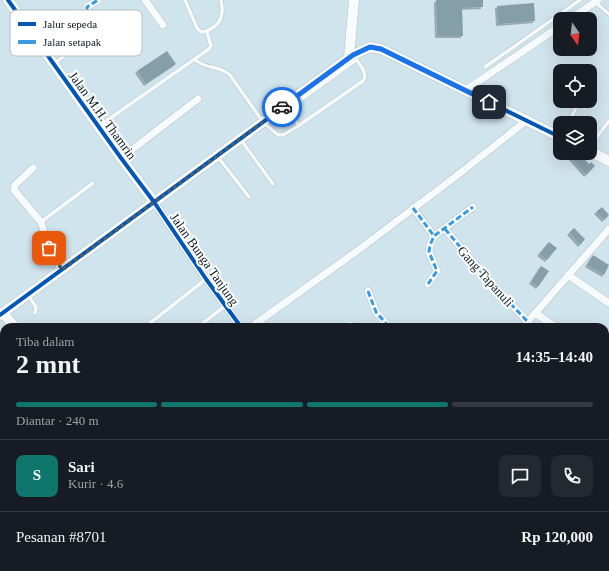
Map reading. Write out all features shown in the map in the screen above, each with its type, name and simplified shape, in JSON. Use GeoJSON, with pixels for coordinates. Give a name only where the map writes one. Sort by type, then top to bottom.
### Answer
{"type":"FeatureCollection","features":[{"type":"Feature","properties":{"kind":"street","name":"Jalan M.H. Thamrin"},"geometry":{"type":"LineString","coordinates":[[8,0],[15,10]]}},
{"type":"Feature","properties":{"kind":"street"},"geometry":{"type":"LineString","coordinates":[[87,10],[87,7],[98,0]]}},
{"type":"Feature","properties":{"kind":"street"},"geometry":{"type":"LineString","coordinates":[[145,0],[163,25]]}},
{"type":"Feature","properties":{"kind":"street"},"geometry":{"type":"LineString","coordinates":[[353,58],[354,0]]}},
{"type":"Feature","properties":{"kind":"street"},"geometry":{"type":"LineString","coordinates":[[580,12],[597,1]]}},
{"type":"Feature","properties":{"kind":"street"},"geometry":{"type":"LineString","coordinates":[[466,90],[553,31]]}},
{"type":"Feature","properties":{"kind":"street"},"geometry":{"type":"LineString","coordinates":[[11,323],[1,314],[283,106],[370,47],[381,49],[553,133]]}},
{"type":"Feature","properties":{"kind":"street","name":"Jalan M.H. Thamrin"},"geometry":{"type":"LineString","coordinates":[[48,56],[154,202]]}},
{"type":"Feature","properties":{"kind":"street"},"geometry":{"type":"LineString","coordinates":[[121,158],[198,99]]}},
{"type":"Feature","properties":{"kind":"street"},"geometry":{"type":"LineString","coordinates":[[257,323],[360,249],[526,121]]}},
{"type":"Feature","properties":{"kind":"street"},"geometry":{"type":"LineString","coordinates":[[597,155],[609,161]]}},
{"type":"Feature","properties":{"kind":"street"},"geometry":{"type":"LineString","coordinates":[[33,168],[15,185],[14,190],[41,222],[48,244],[62,270]]}},
{"type":"Feature","properties":{"kind":"street","name":"Jalan Bunga Tanjung"},"geometry":{"type":"LineString","coordinates":[[154,202],[238,323]]}},
{"type":"Feature","properties":{"kind":"street"},"geometry":{"type":"LineString","coordinates":[[428,284],[437,271],[429,252],[434,236],[473,207]]}},
{"type":"Feature","properties":{"kind":"street"},"geometry":{"type":"LineString","coordinates":[[413,208],[434,236]]}},
{"type":"Feature","properties":{"kind":"street","name":"Gang Tapanuli"},"geometry":{"type":"LineString","coordinates":[[445,229],[525,323]]}},
{"type":"Feature","properties":{"kind":"street"},"geometry":{"type":"LineString","coordinates":[[527,323],[609,229]]}},
{"type":"Feature","properties":{"kind":"street"},"geometry":{"type":"LineString","coordinates":[[568,275],[609,303]]}},
{"type":"Feature","properties":{"kind":"street"},"geometry":{"type":"LineString","coordinates":[[368,291],[376,312],[386,323]]}},
{"type":"Feature","properties":{"kind":"street"},"geometry":{"type":"LineString","coordinates":[[535,313],[550,323]]}},
{"type":"Feature","properties":{"kind":"lane"},"geometry":{"type":"LineString","coordinates":[[185,0],[197,28],[201,32],[207,32],[215,26],[221,16],[221,0]]}},
{"type":"Feature","properties":{"kind":"lane"},"geometry":{"type":"LineString","coordinates":[[485,67],[580,0]]}},
{"type":"Feature","properties":{"kind":"lane"},"geometry":{"type":"LineString","coordinates":[[597,1],[609,14]]}},
{"type":"Feature","properties":{"kind":"lane"},"geometry":{"type":"LineString","coordinates":[[99,126],[210,47],[207,32]]}},
{"type":"Feature","properties":{"kind":"lane"},"geometry":{"type":"LineString","coordinates":[[54,64],[64,56]]}},
{"type":"Feature","properties":{"kind":"lane"},"geometry":{"type":"LineString","coordinates":[[194,59],[200,65],[225,70],[263,122],[276,135],[283,135],[298,126],[364,81],[366,75],[353,58],[295,104],[293,110],[298,126]]}},
{"type":"Feature","properties":{"kind":"lane"},"geometry":{"type":"LineString","coordinates":[[597,137],[609,121]]}},
{"type":"Feature","properties":{"kind":"lane"},"geometry":{"type":"LineString","coordinates":[[240,138],[273,184]]}},
{"type":"Feature","properties":{"kind":"lane"},"geometry":{"type":"LineString","coordinates":[[217,156],[249,197]]}},
{"type":"Feature","properties":{"kind":"lane"},"geometry":{"type":"LineString","coordinates":[[41,222],[93,183]]}},
{"type":"Feature","properties":{"kind":"lane"},"geometry":{"type":"LineString","coordinates":[[150,323],[206,279]]}},
{"type":"Feature","properties":{"kind":"lane"},"geometry":{"type":"LineString","coordinates":[[28,294],[36,306],[35,313]]}},
{"type":"Feature","properties":{"kind":"lane"},"geometry":{"type":"LineString","coordinates":[[203,323],[225,306]]}},
{"type":"Feature","properties":{"kind":"building"},"geometry":{"type":"Polygon","coordinates":[[[436,0],[483,0],[483,7],[462,8],[463,36],[437,36],[436,0]]]}},
{"type":"Feature","properties":{"kind":"building"},"geometry":{"type":"Polygon","coordinates":[[[534,3],[535,21],[498,24],[497,6],[534,3]]]}},
{"type":"Feature","properties":{"kind":"building"},"geometry":{"type":"Polygon","coordinates":[[[167,51],[176,64],[146,84],[137,71],[167,51]]]}},
{"type":"Feature","properties":{"kind":"building"},"geometry":{"type":"Polygon","coordinates":[[[573,160],[585,160],[589,164],[591,162],[595,166],[586,175],[573,160]]]}},
{"type":"Feature","properties":{"kind":"building"},"geometry":{"type":"Polygon","coordinates":[[[602,207],[609,215],[604,220],[596,212],[602,207]]]}},
{"type":"Feature","properties":{"kind":"building"},"geometry":{"type":"Polygon","coordinates":[[[574,228],[585,239],[580,245],[569,233],[574,228]]]}},
{"type":"Feature","properties":{"kind":"building"},"geometry":{"type":"Polygon","coordinates":[[[549,242],[557,248],[547,260],[539,254],[549,242]]]}},
{"type":"Feature","properties":{"kind":"building"},"geometry":{"type":"Polygon","coordinates":[[[593,255],[609,265],[604,275],[587,265],[593,255]]]}},
{"type":"Feature","properties":{"kind":"building"},"geometry":{"type":"Polygon","coordinates":[[[541,266],[549,271],[538,287],[531,282],[541,266]]]}},
{"type":"Feature","properties":{"kind":"marked path"},"geometry":{"type":"LineString","coordinates":[[87,10],[87,7],[98,0]]}},
{"type":"Feature","properties":{"kind":"marked path"},"geometry":{"type":"LineString","coordinates":[[428,284],[437,271],[429,252],[434,236],[473,207]]}},
{"type":"Feature","properties":{"kind":"marked path"},"geometry":{"type":"LineString","coordinates":[[413,208],[434,236]]}},
{"type":"Feature","properties":{"kind":"marked path"},"geometry":{"type":"LineString","coordinates":[[445,229],[489,281],[528,322]]}},
{"type":"Feature","properties":{"kind":"marked path"},"geometry":{"type":"LineString","coordinates":[[368,291],[376,312],[386,323]]}},
{"type":"Feature","properties":{"kind":"cycle path"},"geometry":{"type":"LineString","coordinates":[[8,0],[15,10]]}},
{"type":"Feature","properties":{"kind":"cycle path"},"geometry":{"type":"LineString","coordinates":[[0,315],[353,55],[370,47],[381,49],[553,134]]}},
{"type":"Feature","properties":{"kind":"cycle path"},"geometry":{"type":"LineString","coordinates":[[48,56],[154,202],[206,279],[238,323]]}},
{"type":"Feature","properties":{"kind":"way so far"},"geometry":{"type":"LineString","coordinates":[[49,248],[62,270],[282,107]]}},
{"type":"Feature","properties":{"kind":"route"},"geometry":{"type":"LineString","coordinates":[[282,107],[349,57],[370,47],[381,49],[489,102]]}}]}
